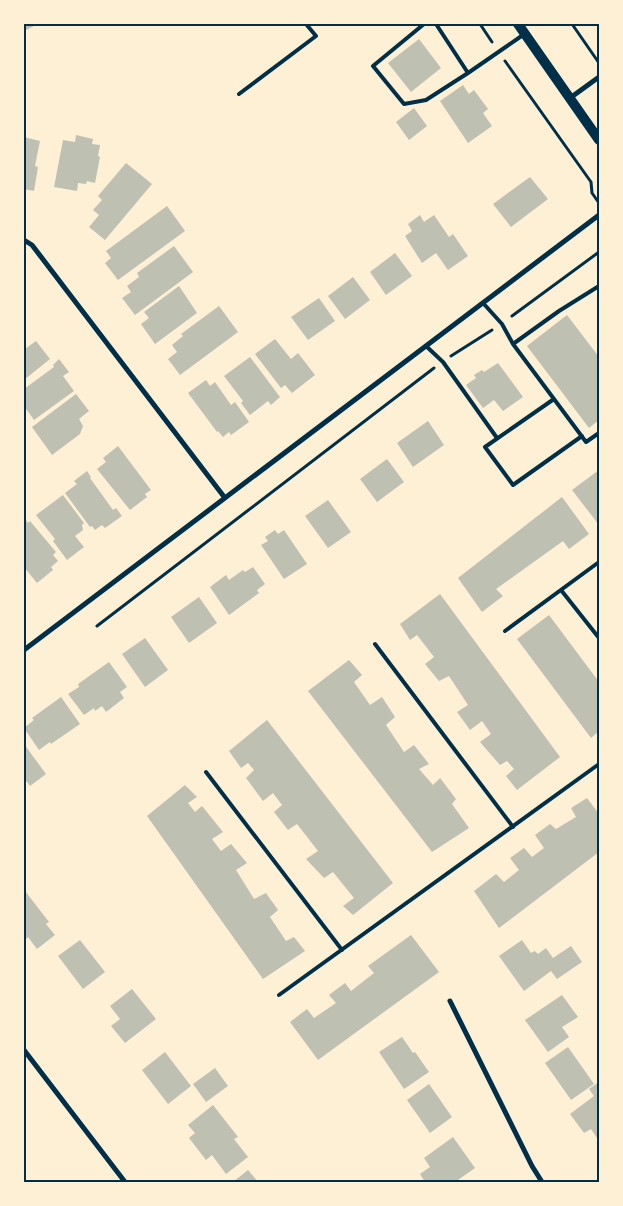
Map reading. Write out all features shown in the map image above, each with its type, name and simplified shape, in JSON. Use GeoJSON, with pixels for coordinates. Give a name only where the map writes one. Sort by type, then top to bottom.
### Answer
{"type":"FeatureCollection","features":[{"type":"Feature","properties":{"kind":"main road"},"geometry":{"type":"LineString","coordinates":[[518,24],[599,140]]}},
{"type":"Feature","properties":{"kind":"street"},"geometry":{"type":"LineString","coordinates":[[570,98],[599,77]]}},
{"type":"Feature","properties":{"kind":"street"},"geometry":{"type":"LineString","coordinates":[[24,650],[599,215]]}},
{"type":"Feature","properties":{"kind":"street"},"geometry":{"type":"LineString","coordinates":[[24,240],[32,245],[225,498]]}},
{"type":"Feature","properties":{"kind":"street"},"geometry":{"type":"LineString","coordinates":[[450,1001],[532,1166],[542,1182]]}},
{"type":"Feature","properties":{"kind":"street"},"geometry":{"type":"LineString","coordinates":[[24,1050],[125,1182]]}},
{"type":"Feature","properties":{"kind":"lane"},"geometry":{"type":"LineString","coordinates":[[239,94],[316,36],[306,24]]}},
{"type":"Feature","properties":{"kind":"lane"},"geometry":{"type":"LineString","coordinates":[[424,24],[372,66],[404,104],[426,100],[525,34]]}},
{"type":"Feature","properties":{"kind":"lane"},"geometry":{"type":"LineString","coordinates":[[436,24],[468,72]]}},
{"type":"Feature","properties":{"kind":"lane"},"geometry":{"type":"LineString","coordinates":[[513,344],[559,311],[599,286]]}},
{"type":"Feature","properties":{"kind":"lane"},"geometry":{"type":"LineString","coordinates":[[483,303],[502,324],[513,344],[586,442],[599,433]]}},
{"type":"Feature","properties":{"kind":"lane"},"geometry":{"type":"LineString","coordinates":[[426,346],[443,362],[497,438]]}},
{"type":"Feature","properties":{"kind":"lane"},"geometry":{"type":"LineString","coordinates":[[554,399],[484,447],[513,484],[582,436]]}},
{"type":"Feature","properties":{"kind":"lane"},"geometry":{"type":"LineString","coordinates":[[504,631],[599,562]]}},
{"type":"Feature","properties":{"kind":"lane"},"geometry":{"type":"LineString","coordinates":[[561,590],[599,638]]}},
{"type":"Feature","properties":{"kind":"lane"},"geometry":{"type":"LineString","coordinates":[[374,644],[513,826]]}},
{"type":"Feature","properties":{"kind":"lane"},"geometry":{"type":"LineString","coordinates":[[279,994],[599,764]]}},
{"type":"Feature","properties":{"kind":"lane"},"geometry":{"type":"LineString","coordinates":[[206,772],[342,950]]}},
{"type":"Feature","properties":{"kind":"path"},"geometry":{"type":"LineString","coordinates":[[480,24],[591,182],[592,193],[599,204]]}},
{"type":"Feature","properties":{"kind":"path"},"geometry":{"type":"LineString","coordinates":[[572,24],[599,63]]}},
{"type":"Feature","properties":{"kind":"path"},"geometry":{"type":"LineString","coordinates":[[97,626],[443,362],[502,324],[599,252]]}},
{"type":"Feature","properties":{"kind":"building"},"geometry":{"type":"Polygon","coordinates":[[[24,24],[38,24],[24,31],[24,24]]]}},
{"type":"Feature","properties":{"kind":"building"},"geometry":{"type":"Polygon","coordinates":[[[419,39],[441,68],[411,92],[388,63],[419,39]]]}},
{"type":"Feature","properties":{"kind":"building"},"geometry":{"type":"Polygon","coordinates":[[[463,85],[469,94],[474,90],[488,109],[483,113],[492,126],[468,143],[440,101],[463,85]]]}},
{"type":"Feature","properties":{"kind":"building"},"geometry":{"type":"Polygon","coordinates":[[[414,108],[427,126],[409,140],[396,122],[414,108]]]}},
{"type":"Feature","properties":{"kind":"building"},"geometry":{"type":"Polygon","coordinates":[[[76,135],[93,139],[92,144],[100,145],[98,156],[100,157],[95,183],[87,181],[86,184],[78,183],[77,191],[54,187],[63,140],[75,142],[76,135]]]}},
{"type":"Feature","properties":{"kind":"building"},"geometry":{"type":"Polygon","coordinates":[[[24,137],[40,141],[35,166],[38,167],[34,191],[24,189],[24,137]]]}},
{"type":"Feature","properties":{"kind":"building"},"geometry":{"type":"Polygon","coordinates":[[[126,163],[152,184],[105,240],[89,227],[99,215],[93,210],[102,200],[98,196],[126,163]]]}},
{"type":"Feature","properties":{"kind":"building"},"geometry":{"type":"Polygon","coordinates":[[[530,177],[548,199],[511,227],[493,204],[530,177]]]}},
{"type":"Feature","properties":{"kind":"building"},"geometry":{"type":"Polygon","coordinates":[[[167,206],[185,231],[118,280],[105,263],[111,258],[106,251],[167,206]]]}},
{"type":"Feature","properties":{"kind":"building"},"geometry":{"type":"Polygon","coordinates":[[[420,215],[424,222],[434,215],[449,237],[453,234],[468,256],[448,270],[436,253],[422,263],[405,236],[412,231],[408,224],[420,215]]]}},
{"type":"Feature","properties":{"kind":"building"},"geometry":{"type":"Polygon","coordinates":[[[174,246],[193,272],[135,315],[122,298],[131,292],[127,286],[139,277],[137,273],[174,246]]]}},
{"type":"Feature","properties":{"kind":"building"},"geometry":{"type":"Polygon","coordinates":[[[395,253],[412,276],[386,295],[370,272],[395,253]]]}},
{"type":"Feature","properties":{"kind":"building"},"geometry":{"type":"Polygon","coordinates":[[[353,277],[370,300],[345,319],[328,296],[353,277]]]}},
{"type":"Feature","properties":{"kind":"building"},"geometry":{"type":"Polygon","coordinates":[[[179,286],[197,313],[155,344],[141,324],[149,318],[144,312],[179,286]]]}},
{"type":"Feature","properties":{"kind":"building"},"geometry":{"type":"Polygon","coordinates":[[[319,298],[335,321],[308,340],[291,317],[319,298]]]}},
{"type":"Feature","properties":{"kind":"building"},"geometry":{"type":"Polygon","coordinates":[[[219,306],[238,332],[180,375],[168,359],[177,352],[172,345],[183,336],[181,334],[219,306]]]}},
{"type":"Feature","properties":{"kind":"building"},"geometry":{"type":"Polygon","coordinates":[[[567,315],[599,357],[599,420],[589,428],[527,346],[567,315]]]}},
{"type":"Feature","properties":{"kind":"building"},"geometry":{"type":"Polygon","coordinates":[[[275,339],[291,359],[298,353],[315,375],[292,393],[285,385],[281,388],[255,354],[275,339]]]}},
{"type":"Feature","properties":{"kind":"building"},"geometry":{"type":"Polygon","coordinates":[[[36,341],[50,359],[24,380],[24,347],[25,349],[36,341]]]}},
{"type":"Feature","properties":{"kind":"building"},"geometry":{"type":"Polygon","coordinates":[[[250,357],[280,397],[271,405],[268,401],[250,415],[241,403],[243,401],[224,376],[250,357]]]}},
{"type":"Feature","properties":{"kind":"building"},"geometry":{"type":"Polygon","coordinates":[[[59,359],[69,372],[63,376],[74,391],[34,420],[24,406],[24,389],[54,367],[53,365],[59,359]]]}},
{"type":"Feature","properties":{"kind":"building"},"geometry":{"type":"Polygon","coordinates":[[[498,363],[523,397],[503,411],[494,400],[483,408],[466,385],[476,378],[474,375],[482,370],[484,372],[498,363]]]}},
{"type":"Feature","properties":{"kind":"building"},"geometry":{"type":"Polygon","coordinates":[[[206,380],[210,386],[215,382],[231,405],[235,402],[249,422],[231,435],[229,432],[223,437],[217,432],[188,393],[206,380]]]}},
{"type":"Feature","properties":{"kind":"building"},"geometry":{"type":"Polygon","coordinates":[[[76,394],[89,411],[79,419],[83,426],[80,434],[52,455],[32,427],[76,394]]]}},
{"type":"Feature","properties":{"kind":"building"},"geometry":{"type":"Polygon","coordinates":[[[428,421],[444,445],[413,467],[397,443],[428,421]]]}},
{"type":"Feature","properties":{"kind":"building"},"geometry":{"type":"Polygon","coordinates":[[[118,446],[151,490],[145,494],[147,497],[130,510],[97,469],[106,462],[103,458],[118,446]]]}},
{"type":"Feature","properties":{"kind":"building"},"geometry":{"type":"Polygon","coordinates":[[[387,459],[404,482],[377,502],[360,479],[387,459]]]}},
{"type":"Feature","properties":{"kind":"building"},"geometry":{"type":"Polygon","coordinates":[[[599,470],[599,525],[572,490],[599,470]]]}},
{"type":"Feature","properties":{"kind":"building"},"geometry":{"type":"Polygon","coordinates":[[[87,471],[113,510],[116,508],[122,516],[105,528],[102,525],[95,530],[92,526],[90,527],[65,493],[77,484],[74,481],[87,471]]]}},
{"type":"Feature","properties":{"kind":"building"},"geometry":{"type":"Polygon","coordinates":[[[63,495],[84,523],[82,525],[83,530],[75,536],[84,547],[67,560],[53,541],[55,539],[36,515],[63,495]]]}},
{"type":"Feature","properties":{"kind":"building"},"geometry":{"type":"Polygon","coordinates":[[[562,497],[589,534],[569,549],[563,541],[496,589],[503,596],[482,612],[458,578],[562,497]]]}},
{"type":"Feature","properties":{"kind":"building"},"geometry":{"type":"Polygon","coordinates":[[[328,500],[351,532],[328,548],[305,516],[328,500]]]}},
{"type":"Feature","properties":{"kind":"building"},"geometry":{"type":"Polygon","coordinates":[[[24,517],[28,523],[30,521],[56,552],[53,555],[58,561],[51,567],[53,570],[37,583],[24,567],[26,560],[24,557],[24,517]]]}},
{"type":"Feature","properties":{"kind":"building"},"geometry":{"type":"Polygon","coordinates":[[[275,530],[278,534],[284,530],[307,564],[284,579],[261,545],[268,541],[265,537],[275,530]]]}},
{"type":"Feature","properties":{"kind":"building"},"geometry":{"type":"Polygon","coordinates":[[[253,567],[265,584],[257,590],[259,593],[229,615],[210,587],[226,575],[229,580],[243,570],[245,572],[253,567]]]}},
{"type":"Feature","properties":{"kind":"building"},"geometry":{"type":"Polygon","coordinates":[[[440,594],[560,757],[517,790],[506,776],[514,769],[507,761],[500,765],[480,742],[491,734],[482,721],[470,730],[457,712],[468,705],[449,676],[439,681],[425,664],[434,657],[417,635],[410,640],[400,624],[440,594]]]}},
{"type":"Feature","properties":{"kind":"building"},"geometry":{"type":"Polygon","coordinates":[[[199,597],[217,623],[189,643],[171,617],[199,597]]]}},
{"type":"Feature","properties":{"kind":"building"},"geometry":{"type":"Polygon","coordinates":[[[549,615],[599,682],[599,731],[591,738],[517,639],[549,615]]]}},
{"type":"Feature","properties":{"kind":"building"},"geometry":{"type":"Polygon","coordinates":[[[145,638],[168,670],[145,687],[122,654],[145,638]]]}},
{"type":"Feature","properties":{"kind":"building"},"geometry":{"type":"Polygon","coordinates":[[[349,660],[362,675],[354,682],[370,705],[382,697],[395,717],[386,725],[404,752],[414,745],[429,764],[419,769],[433,785],[440,778],[456,799],[452,804],[469,828],[432,852],[308,691],[349,660]]]}},
{"type":"Feature","properties":{"kind":"building"},"geometry":{"type":"Polygon","coordinates":[[[109,662],[127,687],[120,692],[124,698],[106,712],[102,706],[95,711],[94,708],[84,715],[68,694],[79,687],[78,684],[109,662]]]}},
{"type":"Feature","properties":{"kind":"building"},"geometry":{"type":"Polygon","coordinates":[[[61,697],[80,724],[39,750],[24,728],[34,720],[32,718],[61,697]]]}},
{"type":"Feature","properties":{"kind":"building"},"geometry":{"type":"Polygon","coordinates":[[[267,720],[393,883],[353,915],[343,906],[354,898],[333,872],[324,878],[306,859],[318,851],[297,824],[288,830],[274,812],[282,805],[273,793],[263,801],[246,778],[254,770],[248,763],[241,768],[229,751],[267,720]]]}},
{"type":"Feature","properties":{"kind":"building"},"geometry":{"type":"Polygon","coordinates":[[[24,744],[46,774],[30,786],[24,778],[24,744]]]}},
{"type":"Feature","properties":{"kind":"building"},"geometry":{"type":"Polygon","coordinates":[[[185,785],[197,797],[188,803],[195,812],[202,806],[223,832],[212,839],[221,851],[231,844],[247,863],[236,870],[254,899],[266,893],[278,910],[270,917],[286,941],[294,937],[305,951],[263,979],[147,816],[185,785]]]}},
{"type":"Feature","properties":{"kind":"building"},"geometry":{"type":"Polygon","coordinates":[[[587,798],[599,814],[599,852],[499,928],[474,891],[496,874],[504,882],[519,870],[510,858],[524,848],[532,857],[544,848],[535,835],[550,824],[556,829],[576,817],[571,808],[587,798]]]}},
{"type":"Feature","properties":{"kind":"building"},"geometry":{"type":"Polygon","coordinates":[[[25,891],[49,922],[46,924],[55,935],[37,949],[28,937],[26,939],[24,935],[25,891]]]}},
{"type":"Feature","properties":{"kind":"building"},"geometry":{"type":"Polygon","coordinates":[[[411,935],[439,972],[318,1060],[290,1022],[307,1009],[314,1018],[336,1003],[329,995],[345,983],[351,991],[374,973],[368,966],[411,935]]]}},
{"type":"Feature","properties":{"kind":"building"},"geometry":{"type":"Polygon","coordinates":[[[80,940],[105,972],[83,989],[58,956],[80,940]]]}},
{"type":"Feature","properties":{"kind":"building"},"geometry":{"type":"Polygon","coordinates":[[[522,940],[531,953],[535,951],[538,954],[546,948],[553,958],[571,946],[582,962],[557,979],[551,971],[524,991],[499,956],[522,940]]]}},
{"type":"Feature","properties":{"kind":"building"},"geometry":{"type":"Polygon","coordinates":[[[132,989],[156,1019],[125,1043],[111,1026],[120,1019],[110,1006],[132,989]]]}},
{"type":"Feature","properties":{"kind":"building"},"geometry":{"type":"Polygon","coordinates":[[[562,995],[578,1017],[562,1027],[569,1037],[548,1052],[525,1020],[562,995]]]}},
{"type":"Feature","properties":{"kind":"building"},"geometry":{"type":"Polygon","coordinates":[[[402,1037],[429,1072],[404,1089],[379,1052],[402,1037]]]}},
{"type":"Feature","properties":{"kind":"building"},"geometry":{"type":"Polygon","coordinates":[[[568,1047],[594,1084],[571,1100],[545,1063],[568,1047]]]}},
{"type":"Feature","properties":{"kind":"building"},"geometry":{"type":"Polygon","coordinates":[[[165,1052],[191,1086],[168,1104],[142,1070],[165,1052]]]}},
{"type":"Feature","properties":{"kind":"building"},"geometry":{"type":"Polygon","coordinates":[[[215,1068],[228,1086],[206,1102],[193,1084],[215,1068]]]}},
{"type":"Feature","properties":{"kind":"building"},"geometry":{"type":"Polygon","coordinates":[[[599,1082],[599,1141],[591,1129],[584,1133],[570,1114],[594,1096],[589,1089],[599,1082]]]}},
{"type":"Feature","properties":{"kind":"building"},"geometry":{"type":"Polygon","coordinates":[[[429,1084],[452,1117],[430,1133],[407,1100],[429,1084]]]}},
{"type":"Feature","properties":{"kind":"building"},"geometry":{"type":"Polygon","coordinates":[[[213,1105],[238,1137],[234,1139],[248,1157],[226,1174],[212,1155],[206,1160],[189,1138],[195,1133],[188,1125],[213,1105]]]}},
{"type":"Feature","properties":{"kind":"building"},"geometry":{"type":"Polygon","coordinates":[[[453,1137],[475,1168],[455,1182],[425,1182],[420,1174],[430,1167],[424,1158],[453,1137]]]}},
{"type":"Feature","properties":{"kind":"building"},"geometry":{"type":"Polygon","coordinates":[[[248,1170],[258,1182],[233,1182],[248,1170]]]}}]}
